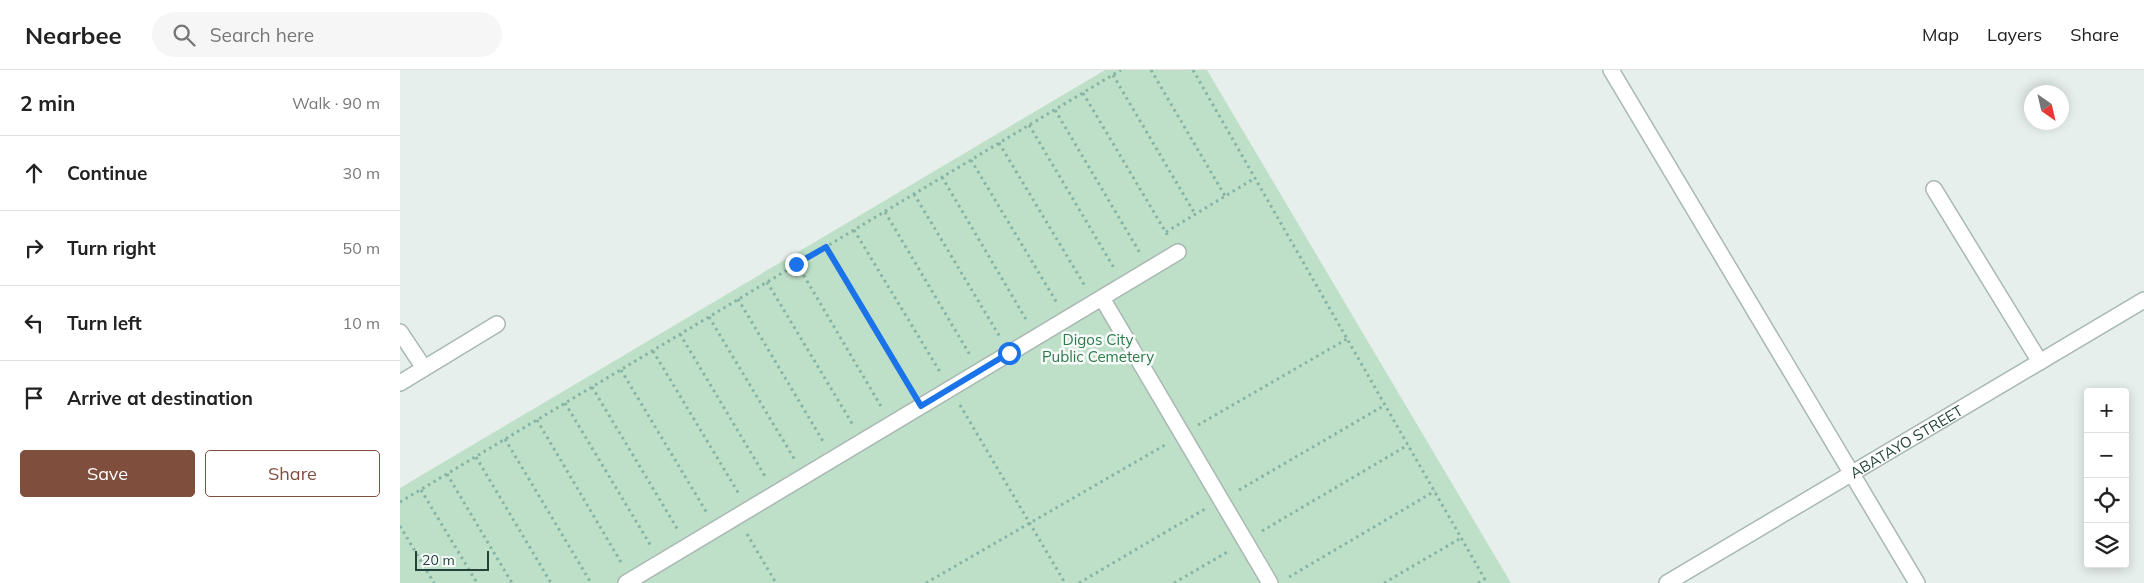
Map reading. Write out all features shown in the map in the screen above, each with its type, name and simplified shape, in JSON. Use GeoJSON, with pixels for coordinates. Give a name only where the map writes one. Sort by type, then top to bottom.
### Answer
{"type":"FeatureCollection","features":[{"type":"Feature","properties":{"kind":"street"},"geometry":{"type":"LineString","coordinates":[[1611,70],[1917,583]]}},
{"type":"Feature","properties":{"kind":"street"},"geometry":{"type":"LineString","coordinates":[[1934,189],[2040,362]]}},
{"type":"Feature","properties":{"kind":"street"},"geometry":{"type":"LineString","coordinates":[[629,581],[1178,252]]}},
{"type":"Feature","properties":{"kind":"street"},"geometry":{"type":"LineString","coordinates":[[1098,300],[1182,435],[1270,583]]}},
{"type":"Feature","properties":{"kind":"street","name":"ABATAYO STREET"},"geometry":{"type":"LineString","coordinates":[[1667,583],[2144,300]]}},
{"type":"Feature","properties":{"kind":"street"},"geometry":{"type":"LineString","coordinates":[[400,383],[497,324]]}},
{"type":"Feature","properties":{"kind":"street"},"geometry":{"type":"LineString","coordinates":[[400,332],[424,368]]}},
{"type":"Feature","properties":{"kind":"path"},"geometry":{"type":"LineString","coordinates":[[400,502],[1121,70]]}},
{"type":"Feature","properties":{"kind":"path"},"geometry":{"type":"LineString","coordinates":[[1151,70],[1225,196]]}},
{"type":"Feature","properties":{"kind":"path"},"geometry":{"type":"LineString","coordinates":[[1193,70],[1488,583]]}},
{"type":"Feature","properties":{"kind":"path"},"geometry":{"type":"LineString","coordinates":[[1113,74],[1195,214]]}},
{"type":"Feature","properties":{"kind":"path"},"geometry":{"type":"LineString","coordinates":[[1082,93],[1178,252]]}},
{"type":"Feature","properties":{"kind":"path"},"geometry":{"type":"LineString","coordinates":[[1055,110],[1150,269]]}},
{"type":"Feature","properties":{"kind":"path"},"geometry":{"type":"LineString","coordinates":[[1029,125],[1124,284]]}},
{"type":"Feature","properties":{"kind":"path"},"geometry":{"type":"LineString","coordinates":[[999,143],[1098,300]]}},
{"type":"Feature","properties":{"kind":"path"},"geometry":{"type":"LineString","coordinates":[[971,160],[1066,319]]}},
{"type":"Feature","properties":{"kind":"path"},"geometry":{"type":"LineString","coordinates":[[942,177],[1037,336]]}},
{"type":"Feature","properties":{"kind":"path"},"geometry":{"type":"LineString","coordinates":[[1166,232],[1255,178]]}},
{"type":"Feature","properties":{"kind":"path"},"geometry":{"type":"LineString","coordinates":[[914,194],[1009,353]]}},
{"type":"Feature","properties":{"kind":"path"},"geometry":{"type":"LineString","coordinates":[[884,212],[980,371]]}},
{"type":"Feature","properties":{"kind":"path"},"geometry":{"type":"LineString","coordinates":[[854,230],[1065,583]]}},
{"type":"Feature","properties":{"kind":"path"},"geometry":{"type":"LineString","coordinates":[[826,247],[921,406]]}},
{"type":"Feature","properties":{"kind":"path"},"geometry":{"type":"LineString","coordinates":[[796,264],[892,423]]}},
{"type":"Feature","properties":{"kind":"path"},"geometry":{"type":"LineString","coordinates":[[767,282],[862,441]]}},
{"type":"Feature","properties":{"kind":"path"},"geometry":{"type":"LineString","coordinates":[[738,300],[833,458]]}},
{"type":"Feature","properties":{"kind":"path"},"geometry":{"type":"LineString","coordinates":[[709,317],[804,476]]}},
{"type":"Feature","properties":{"kind":"path"},"geometry":{"type":"LineString","coordinates":[[680,334],[775,494]]}},
{"type":"Feature","properties":{"kind":"path"},"geometry":{"type":"LineString","coordinates":[[926,583],[1347,339]]}},
{"type":"Feature","properties":{"kind":"path"},"geometry":{"type":"LineString","coordinates":[[653,350],[742,513],[776,583]]}},
{"type":"Feature","properties":{"kind":"path"},"geometry":{"type":"LineString","coordinates":[[621,370],[716,529]]}},
{"type":"Feature","properties":{"kind":"path"},"geometry":{"type":"LineString","coordinates":[[592,387],[688,546]]}},
{"type":"Feature","properties":{"kind":"path"},"geometry":{"type":"LineString","coordinates":[[565,403],[660,562]]}},
{"type":"Feature","properties":{"kind":"path"},"geometry":{"type":"LineString","coordinates":[[537,420],[629,581]]}},
{"type":"Feature","properties":{"kind":"path"},"geometry":{"type":"LineString","coordinates":[[505,439],[592,583]]}},
{"type":"Feature","properties":{"kind":"path"},"geometry":{"type":"LineString","coordinates":[[1174,583],[1408,445]]}},
{"type":"Feature","properties":{"kind":"path"},"geometry":{"type":"LineString","coordinates":[[476,457],[551,583]]}},
{"type":"Feature","properties":{"kind":"path"},"geometry":{"type":"LineString","coordinates":[[447,474],[512,583]]}},
{"type":"Feature","properties":{"kind":"path"},"geometry":{"type":"LineString","coordinates":[[421,490],[476,583]]}},
{"type":"Feature","properties":{"kind":"path"},"geometry":{"type":"LineString","coordinates":[[1287,578],[1434,491]]}},
{"type":"Feature","properties":{"kind":"path"},"geometry":{"type":"LineString","coordinates":[[400,526],[434,583]]}},
{"type":"Feature","properties":{"kind":"path"},"geometry":{"type":"LineString","coordinates":[[1384,583],[1462,538]]}},
{"type":"Feature","properties":{"kind":"path"},"geometry":{"type":"LineString","coordinates":[[1478,583],[1485,579]]}},
{"type":"Feature","properties":{"kind":"green space","name":"Digos City Public Cemetery"},"geometry":{"type":"Polygon","coordinates":[[[1105,70],[1207,70],[1511,583],[400,583],[400,488],[1105,70]]]}},
{"type":"Feature","properties":{"kind":"route"},"geometry":{"type":"LineString","coordinates":[[796,264],[826,247],[921,406],[1009,353]]}}]}
